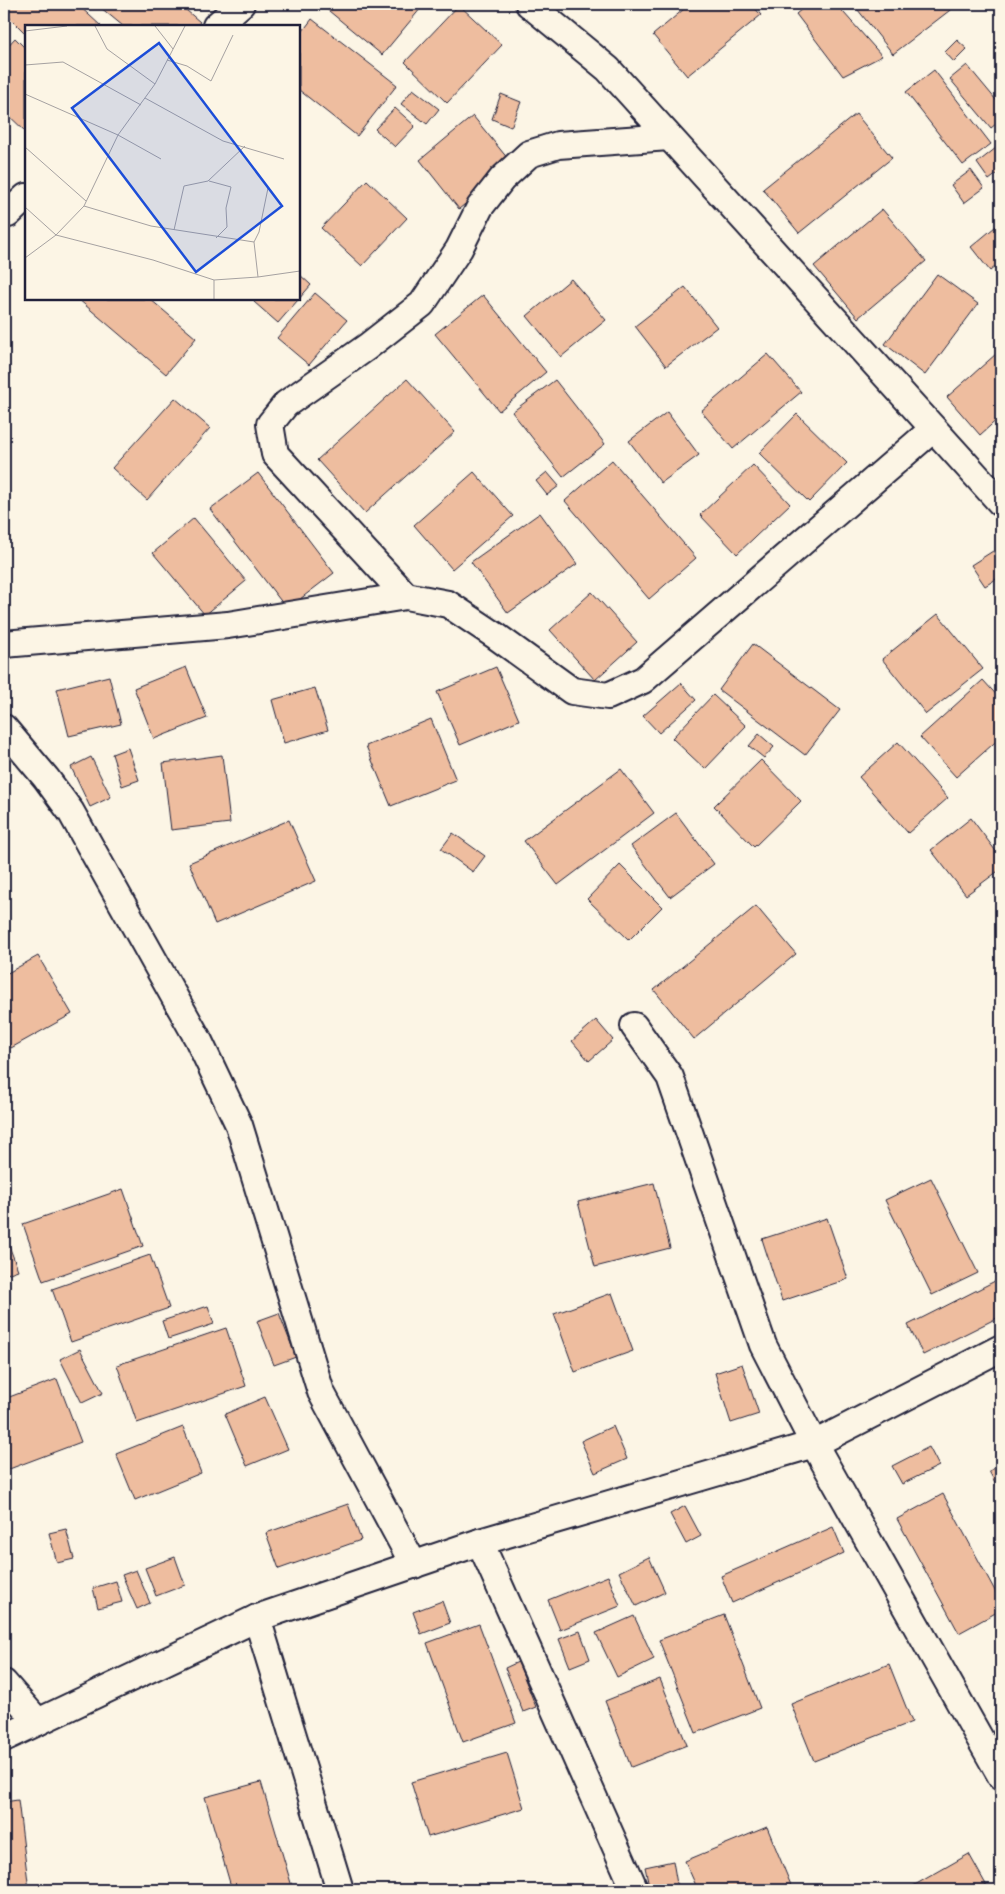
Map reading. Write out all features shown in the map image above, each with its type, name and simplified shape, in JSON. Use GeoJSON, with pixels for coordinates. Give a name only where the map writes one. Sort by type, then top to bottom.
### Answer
{"type":"FeatureCollection","features":[{"type":"Feature","properties":{"kind":"street"},"geometry":{"type":"LineString","coordinates":[[217,25],[241,4]]}},
{"type":"Feature","properties":{"kind":"street"},"geometry":{"type":"LineString","coordinates":[[529,4],[608,69],[1001,503]]}},
{"type":"Feature","properties":{"kind":"street"},"geometry":{"type":"LineString","coordinates":[[406,596],[275,454],[270,424],[286,404],[367,347],[422,304],[459,248],[480,207],[502,179],[529,154],[558,145],[668,137]]}},
{"type":"Feature","properties":{"kind":"street"},"geometry":{"type":"LineString","coordinates":[[4,644],[228,625],[406,596],[448,604],[496,636],[572,692],[608,696],[643,680],[933,429]]}},
{"type":"Feature","properties":{"kind":"street"},"geometry":{"type":"LineString","coordinates":[[4,728],[46,778],[71,812],[198,1040],[240,1125],[322,1392],[414,1565]]}},
{"type":"Feature","properties":{"kind":"street"},"geometry":{"type":"LineString","coordinates":[[634,1026],[670,1077],[763,1345],[814,1444],[1001,1776]]}},
{"type":"Feature","properties":{"kind":"street"},"geometry":{"type":"LineString","coordinates":[[4,1738],[256,1618],[480,1542],[814,1444],[1001,1348]]}},
{"type":"Feature","properties":{"kind":"street"},"geometry":{"type":"LineString","coordinates":[[480,1542],[635,1890]]}},
{"type":"Feature","properties":{"kind":"street"},"geometry":{"type":"LineString","coordinates":[[256,1618],[340,1890]]}},
{"type":"Feature","properties":{"kind":"street"},"geometry":{"type":"LineString","coordinates":[[4,1683],[38,1722]]}},
{"type":"Feature","properties":{"kind":"building"},"geometry":{"type":"Polygon","coordinates":[[[4,4],[77,4],[100,25],[25,25],[25,33],[4,12],[4,4]]]}},
{"type":"Feature","properties":{"kind":"building"},"geometry":{"type":"Polygon","coordinates":[[[103,4],[179,4],[200,22],[197,25],[122,25],[100,7],[103,4]]]}},
{"type":"Feature","properties":{"kind":"building"},"geometry":{"type":"Polygon","coordinates":[[[324,4],[417,4],[421,8],[382,55],[323,6],[324,4]]]}},
{"type":"Feature","properties":{"kind":"building"},"geometry":{"type":"Polygon","coordinates":[[[690,4],[751,4],[761,15],[687,76],[653,35],[690,4]]]}},
{"type":"Feature","properties":{"kind":"building"},"geometry":{"type":"Polygon","coordinates":[[[808,4],[836,4],[882,56],[843,76],[796,14],[808,4]]]}},
{"type":"Feature","properties":{"kind":"building"},"geometry":{"type":"Polygon","coordinates":[[[958,4],[893,54],[854,5],[958,4]]]}},
{"type":"Feature","properties":{"kind":"building"},"geometry":{"type":"Polygon","coordinates":[[[459,5],[502,45],[447,103],[405,62],[459,5]]]}},
{"type":"Feature","properties":{"kind":"building"},"geometry":{"type":"Polygon","coordinates":[[[312,19],[397,85],[357,136],[300,91],[300,35],[312,19]]]}},
{"type":"Feature","properties":{"kind":"building"},"geometry":{"type":"Polygon","coordinates":[[[15,38],[25,48],[25,131],[4,111],[4,50],[15,38]]]}},
{"type":"Feature","properties":{"kind":"building"},"geometry":{"type":"Polygon","coordinates":[[[957,40],[967,49],[954,62],[945,52],[957,40]]]}},
{"type":"Feature","properties":{"kind":"building"},"geometry":{"type":"Polygon","coordinates":[[[967,65],[1001,106],[1001,120],[991,128],[950,79],[967,65]]]}},
{"type":"Feature","properties":{"kind":"building"},"geometry":{"type":"Polygon","coordinates":[[[934,70],[991,144],[963,165],[906,92],[934,70]]]}},
{"type":"Feature","properties":{"kind":"building"},"geometry":{"type":"Polygon","coordinates":[[[413,89],[439,109],[427,124],[401,104],[413,89]]]}},
{"type":"Feature","properties":{"kind":"building"},"geometry":{"type":"Polygon","coordinates":[[[501,94],[521,102],[511,127],[492,119],[501,94]]]}},
{"type":"Feature","properties":{"kind":"building"},"geometry":{"type":"Polygon","coordinates":[[[395,108],[415,126],[395,147],[375,129],[395,108]]]}},
{"type":"Feature","properties":{"kind":"building"},"geometry":{"type":"Polygon","coordinates":[[[856,114],[892,158],[799,233],[763,189],[856,114]]]}},
{"type":"Feature","properties":{"kind":"building"},"geometry":{"type":"Polygon","coordinates":[[[473,116],[513,165],[459,209],[420,160],[473,116]]]}},
{"type":"Feature","properties":{"kind":"building"},"geometry":{"type":"Polygon","coordinates":[[[1001,144],[1001,171],[989,180],[977,163],[1001,144]]]}},
{"type":"Feature","properties":{"kind":"building"},"geometry":{"type":"Polygon","coordinates":[[[971,170],[984,188],[964,203],[951,185],[971,170]]]}},
{"type":"Feature","properties":{"kind":"building"},"geometry":{"type":"Polygon","coordinates":[[[367,180],[407,218],[362,266],[321,228],[367,180]]]}},
{"type":"Feature","properties":{"kind":"building"},"geometry":{"type":"Polygon","coordinates":[[[882,209],[926,261],[858,318],[814,266],[882,209]]]}},
{"type":"Feature","properties":{"kind":"building"},"geometry":{"type":"Polygon","coordinates":[[[1001,222],[1001,262],[990,271],[971,247],[1001,222]]]}},
{"type":"Feature","properties":{"kind":"building"},"geometry":{"type":"Polygon","coordinates":[[[937,274],[978,304],[925,375],[885,344],[937,274]]]}},
{"type":"Feature","properties":{"kind":"building"},"geometry":{"type":"Polygon","coordinates":[[[300,275],[311,285],[300,298],[300,275]]]}},
{"type":"Feature","properties":{"kind":"building"},"geometry":{"type":"Polygon","coordinates":[[[571,279],[606,320],[561,357],[527,316],[571,279]]]}},
{"type":"Feature","properties":{"kind":"building"},"geometry":{"type":"Polygon","coordinates":[[[685,287],[717,327],[666,366],[635,326],[685,287]]]}},
{"type":"Feature","properties":{"kind":"building"},"geometry":{"type":"Polygon","coordinates":[[[315,293],[347,320],[309,365],[277,338],[315,293]]]}},
{"type":"Feature","properties":{"kind":"building"},"geometry":{"type":"Polygon","coordinates":[[[483,295],[546,372],[499,411],[435,334],[483,295]]]}},
{"type":"Feature","properties":{"kind":"building"},"geometry":{"type":"Polygon","coordinates":[[[79,300],[151,300],[196,338],[166,374],[79,300]]]}},
{"type":"Feature","properties":{"kind":"building"},"geometry":{"type":"Polygon","coordinates":[[[256,300],[298,300],[278,323],[254,302],[256,300]]]}},
{"type":"Feature","properties":{"kind":"building"},"geometry":{"type":"Polygon","coordinates":[[[768,354],[801,392],[733,449],[701,411],[768,354]]]}},
{"type":"Feature","properties":{"kind":"building"},"geometry":{"type":"Polygon","coordinates":[[[996,354],[1001,360],[1001,416],[980,435],[947,397],[996,354]]]}},
{"type":"Feature","properties":{"kind":"building"},"geometry":{"type":"Polygon","coordinates":[[[407,379],[455,432],[365,513],[317,460],[407,379]]]}},
{"type":"Feature","properties":{"kind":"building"},"geometry":{"type":"Polygon","coordinates":[[[555,380],[605,444],[563,477],[512,412],[555,380]]]}},
{"type":"Feature","properties":{"kind":"building"},"geometry":{"type":"Polygon","coordinates":[[[175,398],[210,428],[147,500],[112,468],[175,398]]]}},
{"type":"Feature","properties":{"kind":"building"},"geometry":{"type":"Polygon","coordinates":[[[667,412],[699,455],[661,483],[629,441],[667,412]]]}},
{"type":"Feature","properties":{"kind":"building"},"geometry":{"type":"Polygon","coordinates":[[[797,414],[847,463],[809,502],[759,453],[797,414]]]}},
{"type":"Feature","properties":{"kind":"building"},"geometry":{"type":"Polygon","coordinates":[[[612,460],[696,558],[649,599],[565,501],[612,460]]]}},
{"type":"Feature","properties":{"kind":"building"},"geometry":{"type":"Polygon","coordinates":[[[753,465],[790,504],[737,554],[700,515],[753,465]]]}},
{"type":"Feature","properties":{"kind":"building"},"geometry":{"type":"Polygon","coordinates":[[[474,472],[513,516],[452,569],[414,525],[474,472]]]}},
{"type":"Feature","properties":{"kind":"building"},"geometry":{"type":"Polygon","coordinates":[[[547,472],[559,486],[547,495],[536,481],[547,472]]]}},
{"type":"Feature","properties":{"kind":"building"},"geometry":{"type":"Polygon","coordinates":[[[258,473],[334,573],[287,609],[210,509],[258,473]]]}},
{"type":"Feature","properties":{"kind":"building"},"geometry":{"type":"Polygon","coordinates":[[[540,513],[577,564],[508,613],[471,562],[540,513]]]}},
{"type":"Feature","properties":{"kind":"building"},"geometry":{"type":"Polygon","coordinates":[[[194,518],[246,581],[205,615],[153,553],[194,518]]]}},
{"type":"Feature","properties":{"kind":"building"},"geometry":{"type":"Polygon","coordinates":[[[993,551],[1001,564],[1001,576],[985,586],[971,565],[993,551]]]}},
{"type":"Feature","properties":{"kind":"building"},"geometry":{"type":"Polygon","coordinates":[[[592,592],[637,642],[595,680],[550,630],[592,592]]]}},
{"type":"Feature","properties":{"kind":"building"},"geometry":{"type":"Polygon","coordinates":[[[938,614],[983,669],[926,714],[882,659],[938,614]]]}},
{"type":"Feature","properties":{"kind":"building"},"geometry":{"type":"Polygon","coordinates":[[[753,644],[840,710],[805,755],[719,690],[753,644]]]}},
{"type":"Feature","properties":{"kind":"building"},"geometry":{"type":"Polygon","coordinates":[[[186,667],[207,718],[154,739],[134,688],[186,667]]]}},
{"type":"Feature","properties":{"kind":"building"},"geometry":{"type":"Polygon","coordinates":[[[496,667],[519,720],[460,745],[437,692],[496,667]]]}},
{"type":"Feature","properties":{"kind":"building"},"geometry":{"type":"Polygon","coordinates":[[[109,676],[121,724],[69,736],[57,689],[109,676]]]}},
{"type":"Feature","properties":{"kind":"building"},"geometry":{"type":"Polygon","coordinates":[[[983,680],[1001,700],[1001,737],[956,777],[920,737],[983,680]]]}},
{"type":"Feature","properties":{"kind":"building"},"geometry":{"type":"Polygon","coordinates":[[[681,683],[696,700],[659,733],[643,716],[681,683]]]}},
{"type":"Feature","properties":{"kind":"building"},"geometry":{"type":"Polygon","coordinates":[[[315,688],[328,730],[284,743],[272,700],[315,688]]]}},
{"type":"Feature","properties":{"kind":"building"},"geometry":{"type":"Polygon","coordinates":[[[713,695],[746,726],[705,769],[672,738],[713,695]]]}},
{"type":"Feature","properties":{"kind":"building"},"geometry":{"type":"Polygon","coordinates":[[[431,719],[456,780],[391,806],[366,746],[431,719]]]}},
{"type":"Feature","properties":{"kind":"building"},"geometry":{"type":"Polygon","coordinates":[[[759,734],[774,747],[764,758],[749,746],[759,734]]]}},
{"type":"Feature","properties":{"kind":"building"},"geometry":{"type":"Polygon","coordinates":[[[898,742],[948,798],[908,833],[859,777],[898,742]]]}},
{"type":"Feature","properties":{"kind":"building"},"geometry":{"type":"Polygon","coordinates":[[[128,748],[139,780],[122,786],[112,754],[128,748]]]}},
{"type":"Feature","properties":{"kind":"building"},"geometry":{"type":"Polygon","coordinates":[[[222,755],[230,823],[171,830],[163,763],[222,755]]]}},
{"type":"Feature","properties":{"kind":"building"},"geometry":{"type":"Polygon","coordinates":[[[91,757],[111,797],[90,807],[71,767],[91,757]]]}},
{"type":"Feature","properties":{"kind":"building"},"geometry":{"type":"Polygon","coordinates":[[[761,760],[801,801],[754,847],[714,806],[761,760]]]}},
{"type":"Feature","properties":{"kind":"building"},"geometry":{"type":"Polygon","coordinates":[[[621,769],[654,813],[558,885],[524,841],[621,769]]]}},
{"type":"Feature","properties":{"kind":"building"},"geometry":{"type":"Polygon","coordinates":[[[676,813],[714,864],[670,897],[631,846],[676,813]]]}},
{"type":"Feature","properties":{"kind":"building"},"geometry":{"type":"Polygon","coordinates":[[[971,818],[1001,858],[1001,869],[966,895],[931,850],[971,818]]]}},
{"type":"Feature","properties":{"kind":"building"},"geometry":{"type":"Polygon","coordinates":[[[289,820],[316,881],[215,924],[189,863],[289,820]]]}},
{"type":"Feature","properties":{"kind":"building"},"geometry":{"type":"Polygon","coordinates":[[[453,833],[485,856],[473,872],[441,849],[453,833]]]}},
{"type":"Feature","properties":{"kind":"building"},"geometry":{"type":"Polygon","coordinates":[[[620,865],[662,907],[629,940],[587,899],[620,865]]]}},
{"type":"Feature","properties":{"kind":"building"},"geometry":{"type":"Polygon","coordinates":[[[756,906],[796,954],[694,1039],[654,990],[756,906]]]}},
{"type":"Feature","properties":{"kind":"building"},"geometry":{"type":"Polygon","coordinates":[[[38,956],[72,1014],[11,1048],[4,1036],[4,975],[38,956]]]}},
{"type":"Feature","properties":{"kind":"building"},"geometry":{"type":"Polygon","coordinates":[[[596,1020],[613,1040],[589,1061],[572,1041],[596,1020]]]}},
{"type":"Feature","properties":{"kind":"building"},"geometry":{"type":"Polygon","coordinates":[[[931,1178],[978,1273],[932,1295],[885,1200],[931,1178]]]}},
{"type":"Feature","properties":{"kind":"building"},"geometry":{"type":"Polygon","coordinates":[[[654,1183],[670,1248],[595,1267],[578,1202],[654,1183]]]}},
{"type":"Feature","properties":{"kind":"building"},"geometry":{"type":"Polygon","coordinates":[[[123,1189],[143,1246],[43,1281],[23,1224],[123,1189]]]}},
{"type":"Feature","properties":{"kind":"building"},"geometry":{"type":"Polygon","coordinates":[[[827,1218],[848,1279],[782,1301],[762,1239],[827,1218]]]}},
{"type":"Feature","properties":{"kind":"building"},"geometry":{"type":"Polygon","coordinates":[[[4,1232],[18,1270],[4,1275],[4,1232]]]}},
{"type":"Feature","properties":{"kind":"building"},"geometry":{"type":"Polygon","coordinates":[[[150,1255],[169,1308],[71,1342],[52,1289],[150,1255]]]}},
{"type":"Feature","properties":{"kind":"building"},"geometry":{"type":"Polygon","coordinates":[[[997,1280],[1001,1288],[1001,1316],[923,1355],[908,1325],[997,1280]]]}},
{"type":"Feature","properties":{"kind":"building"},"geometry":{"type":"Polygon","coordinates":[[[612,1293],[633,1351],[575,1372],[554,1314],[612,1293]]]}},
{"type":"Feature","properties":{"kind":"building"},"geometry":{"type":"Polygon","coordinates":[[[208,1306],[214,1324],[168,1339],[162,1321],[208,1306]]]}},
{"type":"Feature","properties":{"kind":"building"},"geometry":{"type":"Polygon","coordinates":[[[279,1313],[296,1357],[274,1365],[257,1321],[279,1313]]]}},
{"type":"Feature","properties":{"kind":"building"},"geometry":{"type":"Polygon","coordinates":[[[226,1328],[246,1386],[137,1423],[117,1365],[226,1328]]]}},
{"type":"Feature","properties":{"kind":"building"},"geometry":{"type":"Polygon","coordinates":[[[80,1349],[103,1393],[82,1403],[60,1359],[80,1349]]]}},
{"type":"Feature","properties":{"kind":"building"},"geometry":{"type":"Polygon","coordinates":[[[742,1364],[759,1414],[731,1423],[715,1373],[742,1364]]]}},
{"type":"Feature","properties":{"kind":"building"},"geometry":{"type":"Polygon","coordinates":[[[57,1379],[81,1442],[4,1471],[4,1399],[57,1379]]]}},
{"type":"Feature","properties":{"kind":"building"},"geometry":{"type":"Polygon","coordinates":[[[265,1397],[288,1449],[247,1466],[225,1414],[265,1397]]]}},
{"type":"Feature","properties":{"kind":"building"},"geometry":{"type":"Polygon","coordinates":[[[613,1426],[627,1459],[595,1473],[581,1441],[613,1426]]]}},
{"type":"Feature","properties":{"kind":"building"},"geometry":{"type":"Polygon","coordinates":[[[183,1427],[201,1473],[135,1500],[116,1454],[183,1427]]]}},
{"type":"Feature","properties":{"kind":"building"},"geometry":{"type":"Polygon","coordinates":[[[929,1447],[939,1466],[902,1484],[892,1466],[929,1447]]]}},
{"type":"Feature","properties":{"kind":"building"},"geometry":{"type":"Polygon","coordinates":[[[1001,1465],[1001,1494],[989,1471],[1001,1465]]]}},
{"type":"Feature","properties":{"kind":"building"},"geometry":{"type":"Polygon","coordinates":[[[943,1494],[1001,1602],[1001,1610],[959,1633],[897,1519],[943,1494]]]}},
{"type":"Feature","properties":{"kind":"building"},"geometry":{"type":"Polygon","coordinates":[[[348,1504],[361,1540],[279,1569],[266,1533],[348,1504]]]}},
{"type":"Feature","properties":{"kind":"building"},"geometry":{"type":"Polygon","coordinates":[[[685,1506],[701,1536],[686,1544],[670,1514],[685,1506]]]}},
{"type":"Feature","properties":{"kind":"building"},"geometry":{"type":"Polygon","coordinates":[[[833,1527],[844,1553],[732,1603],[721,1576],[833,1527]]]}},
{"type":"Feature","properties":{"kind":"building"},"geometry":{"type":"Polygon","coordinates":[[[66,1529],[74,1559],[57,1563],[49,1533],[66,1529]]]}},
{"type":"Feature","properties":{"kind":"building"},"geometry":{"type":"Polygon","coordinates":[[[175,1557],[185,1585],[156,1596],[145,1568],[175,1557]]]}},
{"type":"Feature","properties":{"kind":"building"},"geometry":{"type":"Polygon","coordinates":[[[649,1557],[665,1592],[636,1606],[619,1572],[649,1557]]]}},
{"type":"Feature","properties":{"kind":"building"},"geometry":{"type":"Polygon","coordinates":[[[136,1570],[150,1603],[137,1609],[122,1575],[136,1570]]]}},
{"type":"Feature","properties":{"kind":"building"},"geometry":{"type":"Polygon","coordinates":[[[608,1576],[620,1606],[560,1630],[548,1600],[608,1576]]]}},
{"type":"Feature","properties":{"kind":"building"},"geometry":{"type":"Polygon","coordinates":[[[116,1581],[122,1602],[98,1608],[93,1588],[116,1581]]]}},
{"type":"Feature","properties":{"kind":"building"},"geometry":{"type":"Polygon","coordinates":[[[442,1601],[450,1623],[421,1634],[413,1612],[442,1601]]]}},
{"type":"Feature","properties":{"kind":"building"},"geometry":{"type":"Polygon","coordinates":[[[724,1615],[760,1708],[696,1733],[659,1640],[724,1615]]]}},
{"type":"Feature","properties":{"kind":"building"},"geometry":{"type":"Polygon","coordinates":[[[634,1616],[654,1659],[617,1677],[596,1633],[634,1616]]]}},
{"type":"Feature","properties":{"kind":"building"},"geometry":{"type":"Polygon","coordinates":[[[479,1624],[516,1723],[463,1742],[427,1643],[479,1624]]]}},
{"type":"Feature","properties":{"kind":"building"},"geometry":{"type":"Polygon","coordinates":[[[580,1631],[590,1659],[570,1667],[559,1639],[580,1631]]]}},
{"type":"Feature","properties":{"kind":"building"},"geometry":{"type":"Polygon","coordinates":[[[518,1662],[536,1707],[523,1712],[505,1668],[518,1662]]]}},
{"type":"Feature","properties":{"kind":"building"},"geometry":{"type":"Polygon","coordinates":[[[889,1664],[912,1722],[814,1761],[791,1704],[889,1664]]]}},
{"type":"Feature","properties":{"kind":"building"},"geometry":{"type":"Polygon","coordinates":[[[660,1679],[687,1745],[631,1767],[605,1701],[660,1679]]]}},
{"type":"Feature","properties":{"kind":"building"},"geometry":{"type":"Polygon","coordinates":[[[507,1753],[524,1808],[428,1837],[411,1782],[507,1753]]]}},
{"type":"Feature","properties":{"kind":"building"},"geometry":{"type":"Polygon","coordinates":[[[261,1782],[293,1890],[232,1890],[205,1797],[261,1782]]]}},
{"type":"Feature","properties":{"kind":"building"},"geometry":{"type":"Polygon","coordinates":[[[18,1800],[29,1890],[4,1890],[4,1802],[18,1800]]]}},
{"type":"Feature","properties":{"kind":"building"},"geometry":{"type":"Polygon","coordinates":[[[767,1827],[793,1890],[698,1890],[685,1861],[767,1827]]]}},
{"type":"Feature","properties":{"kind":"building"},"geometry":{"type":"Polygon","coordinates":[[[969,1854],[989,1890],[906,1890],[969,1854]]]}},
{"type":"Feature","properties":{"kind":"building"},"geometry":{"type":"Polygon","coordinates":[[[673,1861],[678,1890],[650,1890],[645,1867],[673,1861]]]}}]}
